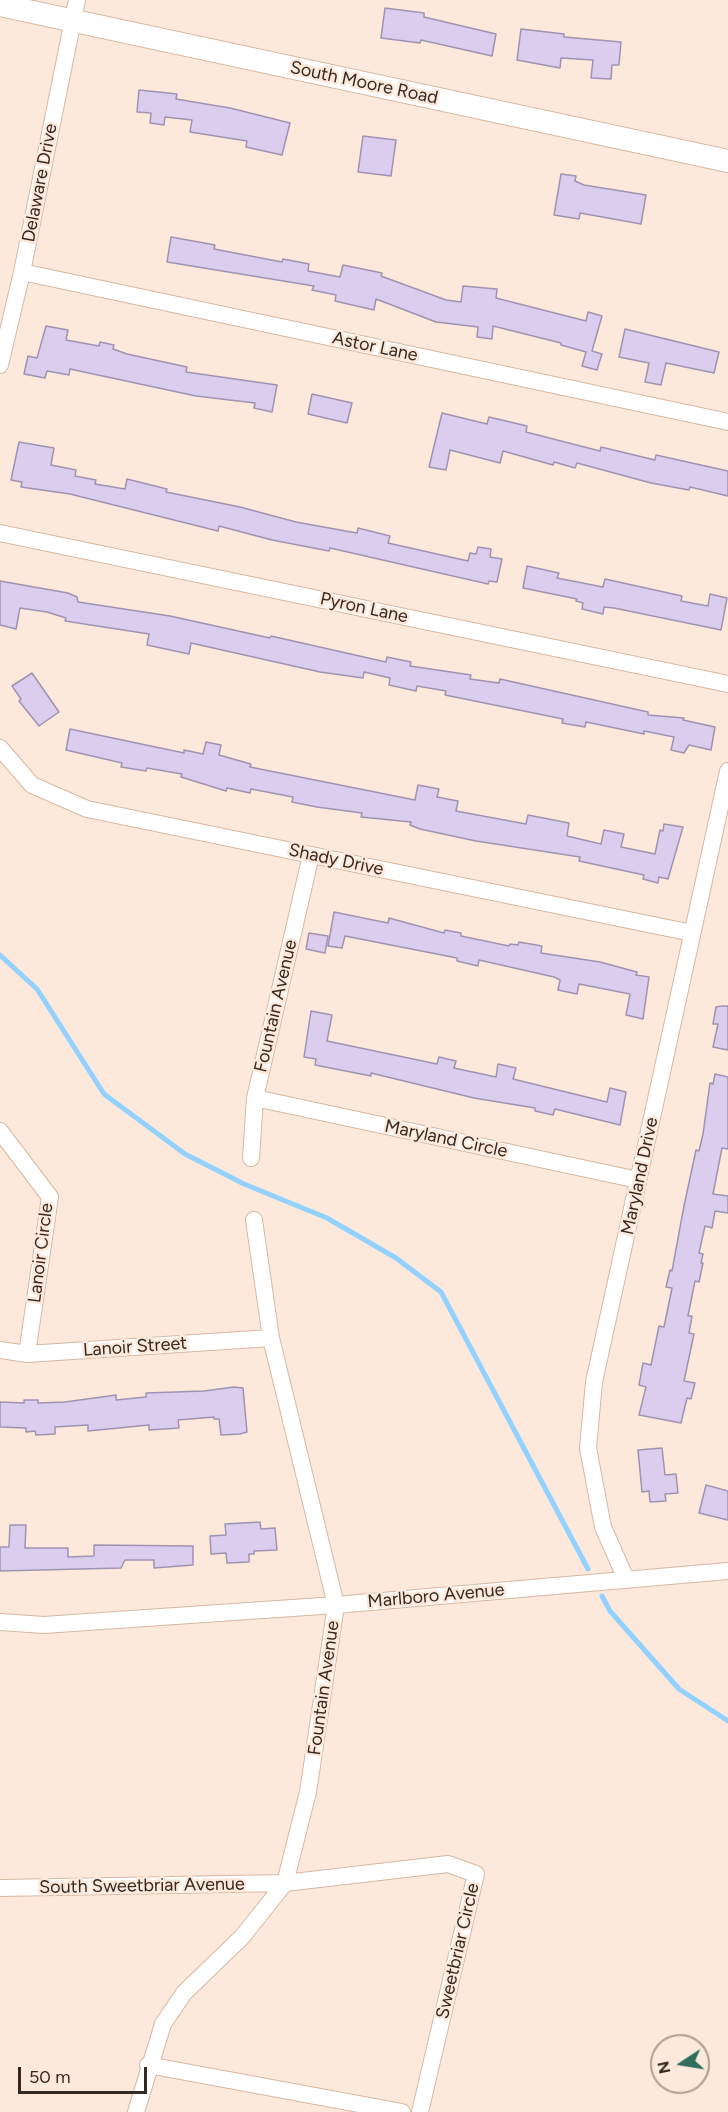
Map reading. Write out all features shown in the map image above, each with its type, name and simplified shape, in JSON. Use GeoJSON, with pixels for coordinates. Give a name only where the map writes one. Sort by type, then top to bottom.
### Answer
{"type":"FeatureCollection","features":[{"type":"Feature","properties":{"kind":"main road","name":"South Moore Road"},"geometry":{"type":"LineString","coordinates":[[0,5],[74,10],[728,161]]}},
{"type":"Feature","properties":{"kind":"street","name":"Delaware Drive"},"geometry":{"type":"LineString","coordinates":[[0,365],[22,272],[74,10]]}},
{"type":"Feature","properties":{"kind":"street","name":"Astor Lane"},"geometry":{"type":"LineString","coordinates":[[22,272],[728,422]]}},
{"type":"Feature","properties":{"kind":"street","name":"Pyron Lane"},"geometry":{"type":"LineString","coordinates":[[0,533],[728,684]]}},
{"type":"Feature","properties":{"kind":"street","name":"Shady Drive"},"geometry":{"type":"LineString","coordinates":[[0,748],[32,785],[87,809],[692,933]]}},
{"type":"Feature","properties":{"kind":"street","name":"Maryland Drive"},"geometry":{"type":"LineString","coordinates":[[626,1580],[603,1527],[588,1448],[594,1382],[614,1302],[638,1180],[728,771]]}},
{"type":"Feature","properties":{"kind":"street","name":"Fountain Avenue"},"geometry":{"type":"LineString","coordinates":[[251,1158],[255,1098],[311,855]]}},
{"type":"Feature","properties":{"kind":"street","name":"Maryland Circle"},"geometry":{"type":"LineString","coordinates":[[255,1098],[638,1180]]}},
{"type":"Feature","properties":{"kind":"street","name":"Lanoir Circle"},"geometry":{"type":"LineString","coordinates":[[0,1131],[50,1197],[27,1354]]}},
{"type":"Feature","properties":{"kind":"street","name":"Fountain Avenue"},"geometry":{"type":"LineString","coordinates":[[136,2112],[148,2065],[163,2024],[184,1993],[242,1937],[285,1883],[308,1792],[336,1605],[271,1338],[254,1220]]}},
{"type":"Feature","properties":{"kind":"street","name":"Lanoir Street"},"geometry":{"type":"LineString","coordinates":[[0,1350],[27,1354],[271,1338]]}},
{"type":"Feature","properties":{"kind":"street","name":"Marlboro Avenue"},"geometry":{"type":"LineString","coordinates":[[0,1622],[44,1625],[336,1605],[728,1571]]}},
{"type":"Feature","properties":{"kind":"street","name":"Sweetbriar Circle"},"geometry":{"type":"LineString","coordinates":[[285,1883],[447,1864],[476,1874],[420,2112]]}},
{"type":"Feature","properties":{"kind":"street","name":"South Sweetbriar Avenue"},"geometry":{"type":"LineString","coordinates":[[0,1888],[285,1883]]}},
{"type":"Feature","properties":{"kind":"street"},"geometry":{"type":"LineString","coordinates":[[148,2065],[402,2112]]}},
{"type":"Feature","properties":{"kind":"building"},"geometry":{"type":"Polygon","coordinates":[[[385,8],[424,13],[424,17],[496,34],[492,56],[421,40],[420,43],[381,38],[385,8]]]}},
{"type":"Feature","properties":{"kind":"building"},"geometry":{"type":"Polygon","coordinates":[[[521,29],[564,34],[564,37],[621,42],[619,65],[612,65],[611,79],[591,78],[593,60],[561,58],[560,68],[517,60],[521,29]]]}},
{"type":"Feature","properties":{"kind":"building"},"geometry":{"type":"Polygon","coordinates":[[[139,90],[177,94],[176,99],[230,108],[290,123],[282,155],[246,147],[247,141],[190,132],[192,120],[165,117],[164,125],[150,123],[151,113],[137,112],[139,90]]]}},
{"type":"Feature","properties":{"kind":"building"},"geometry":{"type":"Polygon","coordinates":[[[363,136],[396,140],[391,176],[358,172],[363,136]]]}},
{"type":"Feature","properties":{"kind":"building"},"geometry":{"type":"Polygon","coordinates":[[[561,174],[576,176],[575,181],[584,185],[646,195],[641,224],[580,213],[579,219],[554,215],[561,174]]]}},
{"type":"Feature","properties":{"kind":"building"},"geometry":{"type":"Polygon","coordinates":[[[171,237],[215,245],[214,249],[282,262],[283,259],[309,264],[308,271],[340,277],[343,265],[382,273],[381,276],[446,300],[461,302],[463,286],[497,289],[496,298],[586,321],[588,312],[602,316],[592,351],[602,354],[597,370],[582,366],[586,352],[561,345],[561,343],[493,326],[492,339],[477,337],[478,327],[436,322],[376,299],[374,310],[335,301],[336,295],[312,290],[314,286],[167,262],[171,237]]]}},
{"type":"Feature","properties":{"kind":"building"},"geometry":{"type":"Polygon","coordinates":[[[46,326],[68,330],[66,340],[99,346],[100,342],[114,345],[113,349],[127,354],[187,367],[186,372],[277,385],[272,412],[254,408],[255,403],[196,396],[70,369],[69,375],[47,371],[45,378],[24,374],[28,356],[37,358],[46,326]]]}},
{"type":"Feature","properties":{"kind":"building"},"geometry":{"type":"Polygon","coordinates":[[[625,329],[719,352],[714,373],[666,363],[661,385],[645,382],[649,363],[619,357],[625,329]]]}},
{"type":"Feature","properties":{"kind":"building"},"geometry":{"type":"Polygon","coordinates":[[[312,394],[352,403],[347,423],[308,414],[312,394]]]}},
{"type":"Feature","properties":{"kind":"building"},"geometry":{"type":"Polygon","coordinates":[[[442,413],[487,424],[489,417],[527,426],[526,432],[600,451],[601,447],[655,460],[656,455],[728,471],[728,496],[690,487],[689,490],[651,483],[577,463],[575,468],[554,462],[553,465],[503,451],[500,463],[450,450],[446,470],[429,467],[442,413]]]}},
{"type":"Feature","properties":{"kind":"building"},"geometry":{"type":"Polygon","coordinates":[[[19,442],[54,448],[51,465],[76,470],[75,476],[96,480],[95,484],[125,489],[127,479],[167,489],[166,492],[240,507],[296,522],[357,533],[358,528],[390,536],[388,543],[468,561],[470,553],[476,554],[478,547],[491,549],[490,557],[502,559],[497,582],[489,581],[488,584],[330,548],[329,551],[272,540],[219,526],[218,531],[70,494],[21,487],[22,482],[11,480],[19,442]]]}},
{"type":"Feature","properties":{"kind":"building"},"geometry":{"type":"Polygon","coordinates":[[[527,566],[559,573],[557,578],[603,587],[605,579],[682,596],[681,601],[708,606],[710,594],[727,598],[721,630],[614,608],[604,607],[603,614],[582,609],[583,603],[576,601],[577,599],[523,588],[527,566]]]}},
{"type":"Feature","properties":{"kind":"building"},"geometry":{"type":"Polygon","coordinates":[[[0,581],[68,593],[77,597],[78,602],[170,616],[386,662],[387,657],[411,662],[410,666],[471,675],[470,679],[499,683],[500,679],[648,712],[648,715],[684,718],[683,720],[715,727],[711,750],[689,745],[684,753],[671,750],[674,737],[644,731],[644,734],[586,722],[585,727],[562,723],[563,719],[445,695],[446,691],[417,686],[416,691],[389,685],[390,678],[364,672],[363,678],[320,672],[191,643],[189,654],[147,645],[149,634],[65,621],[66,618],[47,612],[20,608],[16,629],[0,625],[0,581]]]}},
{"type":"Feature","properties":{"kind":"building"},"geometry":{"type":"Polygon","coordinates":[[[32,673],[59,712],[39,726],[19,701],[21,699],[12,686],[32,673]]]}},
{"type":"Feature","properties":{"kind":"building"},"geometry":{"type":"Polygon","coordinates":[[[70,729],[184,753],[184,750],[203,754],[206,742],[221,745],[219,755],[251,764],[250,767],[415,800],[418,785],[439,789],[437,797],[458,801],[456,811],[526,824],[528,815],[569,823],[567,836],[601,844],[604,830],[624,834],[621,847],[655,854],[660,830],[663,831],[664,824],[683,827],[668,879],[659,877],[658,883],[643,879],[644,875],[579,861],[580,857],[476,841],[420,829],[410,825],[411,822],[361,817],[362,813],[292,802],[293,797],[251,789],[250,793],[227,788],[226,791],[181,777],[182,774],[147,768],[146,771],[121,767],[122,763],[66,750],[70,729]]]}},
{"type":"Feature","properties":{"kind":"building"},"geometry":{"type":"Polygon","coordinates":[[[334,912],[388,923],[389,918],[444,933],[445,930],[461,933],[461,936],[509,946],[510,944],[518,945],[519,942],[542,946],[541,953],[600,962],[637,972],[636,975],[649,977],[643,1019],[626,1015],[630,994],[579,984],[577,994],[558,990],[560,980],[554,977],[479,960],[478,966],[457,961],[457,958],[345,936],[342,948],[328,946],[334,912]]]}},
{"type":"Feature","properties":{"kind":"building"},"geometry":{"type":"Polygon","coordinates":[[[309,933],[328,936],[325,953],[306,949],[309,933]]]}},
{"type":"Feature","properties":{"kind":"building"},"geometry":{"type":"Polygon","coordinates":[[[728,1006],[728,1050],[713,1047],[718,1024],[713,1024],[716,1007],[728,1006]]]}},
{"type":"Feature","properties":{"kind":"building"},"geometry":{"type":"Polygon","coordinates":[[[311,1011],[332,1015],[327,1041],[437,1064],[439,1057],[456,1061],[454,1068],[496,1077],[498,1064],[516,1068],[513,1079],[607,1102],[610,1088],[626,1092],[620,1125],[555,1109],[553,1115],[535,1111],[535,1108],[474,1098],[371,1073],[371,1076],[315,1065],[316,1059],[304,1057],[311,1011]]]}},
{"type":"Feature","properties":{"kind":"building"},"geometry":{"type":"Polygon","coordinates":[[[715,1074],[728,1077],[728,1149],[722,1148],[713,1194],[728,1196],[728,1213],[715,1211],[712,1228],[705,1226],[699,1253],[703,1254],[701,1263],[703,1263],[699,1282],[695,1281],[688,1316],[692,1316],[689,1333],[694,1334],[684,1381],[695,1383],[691,1399],[687,1398],[681,1423],[639,1415],[646,1387],[639,1385],[643,1363],[651,1365],[659,1326],[664,1327],[672,1288],[666,1287],[670,1270],[672,1271],[696,1150],[699,1151],[703,1134],[710,1083],[713,1084],[715,1074]]]}},
{"type":"Feature","properties":{"kind":"building"},"geometry":{"type":"Polygon","coordinates":[[[243,1388],[247,1432],[240,1434],[221,1435],[219,1419],[214,1419],[214,1417],[178,1420],[179,1428],[149,1430],[149,1425],[88,1431],[88,1425],[55,1427],[55,1434],[36,1435],[35,1431],[26,1432],[26,1428],[0,1427],[0,1402],[24,1403],[24,1400],[38,1400],[38,1403],[65,1402],[116,1395],[116,1400],[146,1397],[146,1393],[204,1391],[243,1388]]]}},
{"type":"Feature","properties":{"kind":"building"},"geometry":{"type":"Polygon","coordinates":[[[662,1448],[665,1475],[676,1474],[678,1493],[665,1494],[666,1501],[650,1502],[649,1491],[642,1492],[638,1450],[662,1448]]]}},
{"type":"Feature","properties":{"kind":"building"},"geometry":{"type":"Polygon","coordinates":[[[706,1485],[728,1491],[728,1520],[699,1513],[706,1485]]]}},
{"type":"Feature","properties":{"kind":"building"},"geometry":{"type":"Polygon","coordinates":[[[260,1522],[261,1529],[275,1528],[277,1550],[254,1551],[254,1554],[249,1554],[249,1562],[227,1563],[226,1553],[211,1554],[210,1536],[226,1535],[225,1524],[260,1522]]]}},
{"type":"Feature","properties":{"kind":"building"},"geometry":{"type":"Polygon","coordinates":[[[10,1525],[26,1525],[25,1548],[68,1548],[68,1557],[94,1556],[94,1545],[193,1546],[193,1565],[154,1568],[154,1560],[125,1560],[121,1568],[0,1571],[0,1547],[9,1547],[10,1525]]]}},
{"type":"Feature","properties":{"kind":"waterway"},"geometry":{"type":"LineString","coordinates":[[0,955],[37,989],[104,1094],[185,1154],[244,1184],[327,1218],[396,1258],[441,1292],[588,1569]]}},
{"type":"Feature","properties":{"kind":"waterway"},"geometry":{"type":"LineString","coordinates":[[602,1596],[610,1611],[679,1689],[728,1721]]}}]}
